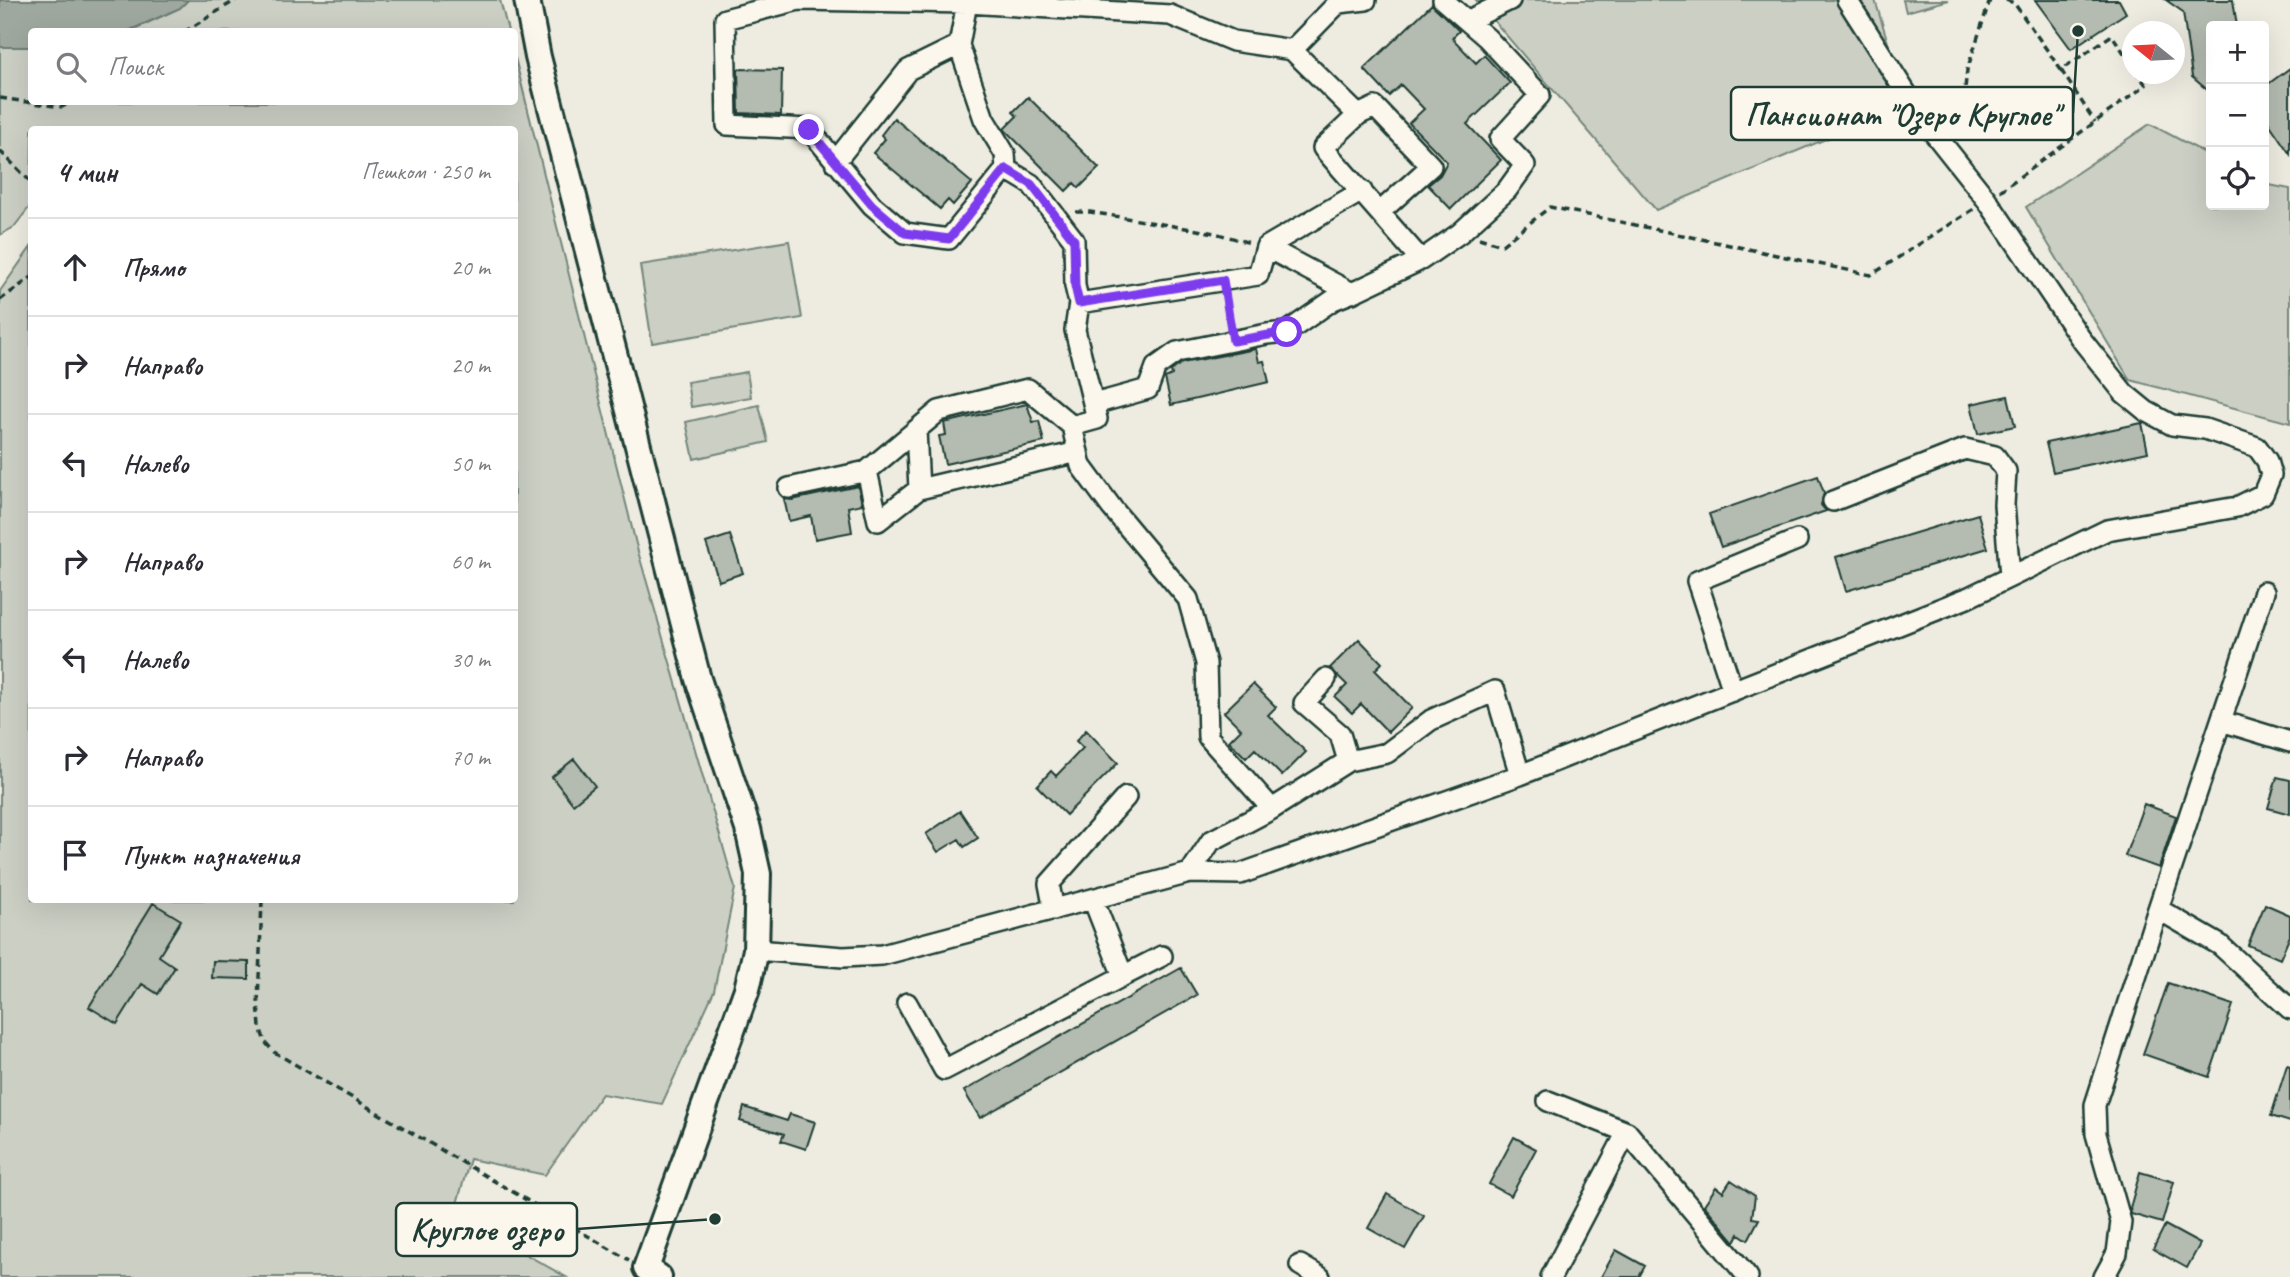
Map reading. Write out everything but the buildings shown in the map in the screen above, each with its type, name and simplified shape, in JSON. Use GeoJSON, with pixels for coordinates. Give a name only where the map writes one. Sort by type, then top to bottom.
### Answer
{"type":"FeatureCollection","features":[{"type":"Feature","properties":{"kind":"main road"},"geometry":{"type":"LineString","coordinates":[[527,0],[551,110],[698,679],[748,829],[758,874],[756,950],[747,989],[650,1274]]}},
{"type":"Feature","properties":{"kind":"street"},"geometry":{"type":"LineString","coordinates":[[967,3],[959,46],[984,119],[1004,154],[1006,169],[949,239],[905,233],[872,205],[809,130],[727,125],[725,19],[799,0],[967,3],[1170,15],[1233,41],[1292,50],[1358,115]]}},
{"type":"Feature","properties":{"kind":"street"},"geometry":{"type":"LineString","coordinates":[[1292,50],[1338,3],[1366,0]]}},
{"type":"Feature","properties":{"kind":"street"},"geometry":{"type":"LineString","coordinates":[[1094,404],[1148,389],[1156,367],[1177,352],[1287,332],[1333,299],[1352,293],[1421,260],[1460,233],[1507,190],[1525,165],[1500,138],[1539,95],[1487,38],[1443,0]]}},
{"type":"Feature","properties":{"kind":"street"},"geometry":{"type":"LineString","coordinates":[[1467,21],[1510,0]]}},
{"type":"Feature","properties":{"kind":"street"},"geometry":{"type":"LineString","coordinates":[[756,950],[843,957],[882,956],[1190,873],[1240,874],[1520,775],[1733,691],[1967,598],[2107,530],[2237,507],[2263,495],[2271,475],[2267,461],[2257,447],[2205,429],[2172,425],[2146,411],[2124,394],[2081,339],[1987,200],[1922,118],[1847,0]]}},
{"type":"Feature","properties":{"kind":"street"},"geometry":{"type":"LineString","coordinates":[[835,162],[908,70],[959,46]]}},
{"type":"Feature","properties":{"kind":"street"},"geometry":{"type":"LineString","coordinates":[[1380,212],[1431,166],[1375,107],[1358,115],[1323,148],[1421,260]]}},
{"type":"Feature","properties":{"kind":"street"},"geometry":{"type":"LineString","coordinates":[[1006,169],[1031,184],[1074,240],[1075,286],[1079,303],[1075,330],[1097,419],[1072,426]]}},
{"type":"Feature","properties":{"kind":"street"},"geometry":{"type":"LineString","coordinates":[[1079,303],[1258,275],[1266,247],[1362,191]]}},
{"type":"Feature","properties":{"kind":"street"},"geometry":{"type":"LineString","coordinates":[[1266,247],[1352,293]]}},
{"type":"Feature","properties":{"kind":"street"},"geometry":{"type":"LineString","coordinates":[[789,488],[867,471],[939,411],[1028,389],[1072,426],[1081,466],[1112,508],[1188,599],[1206,663],[1208,737],[1272,809]]}},
{"type":"Feature","properties":{"kind":"street"},"geometry":{"type":"LineString","coordinates":[[916,430],[919,489]]}},
{"type":"Feature","properties":{"kind":"street"},"geometry":{"type":"LineString","coordinates":[[1833,501],[1965,449],[1995,456],[2006,471],[2004,505],[2010,576]]}},
{"type":"Feature","properties":{"kind":"street"},"geometry":{"type":"LineString","coordinates":[[867,471],[878,521],[919,489],[1078,452]]}},
{"type":"Feature","properties":{"kind":"street"},"geometry":{"type":"LineString","coordinates":[[1733,691],[1697,581],[1797,540]]}},
{"type":"Feature","properties":{"kind":"street"},"geometry":{"type":"LineString","coordinates":[[2104,1277],[2117,1253],[2121,1222],[2095,1134],[2095,1105],[2264,592]]}},
{"type":"Feature","properties":{"kind":"street"},"geometry":{"type":"LineString","coordinates":[[1326,680],[1304,703],[1340,734],[1348,761]]}},
{"type":"Feature","properties":{"kind":"street"},"geometry":{"type":"LineString","coordinates":[[1190,873],[1211,841],[1272,809],[1348,761],[1387,753],[1432,720],[1495,691],[1520,775]]}},
{"type":"Feature","properties":{"kind":"street"},"geometry":{"type":"LineString","coordinates":[[2221,721],[2290,742]]}},
{"type":"Feature","properties":{"kind":"street"},"geometry":{"type":"LineString","coordinates":[[1054,910],[1049,884],[1126,797]]}},
{"type":"Feature","properties":{"kind":"street"},"geometry":{"type":"LineString","coordinates":[[1093,899],[1123,976]]}},
{"type":"Feature","properties":{"kind":"street"},"geometry":{"type":"LineString","coordinates":[[2158,909],[2220,945],[2290,1009]]}},
{"type":"Feature","properties":{"kind":"street"},"geometry":{"type":"LineString","coordinates":[[907,1003],[944,1070],[1161,956]]}},
{"type":"Feature","properties":{"kind":"street"},"geometry":{"type":"LineString","coordinates":[[1548,1101],[1627,1132],[1748,1277]]}},
{"type":"Feature","properties":{"kind":"street"},"geometry":{"type":"LineString","coordinates":[[1551,1277],[1627,1132]]}},
{"type":"Feature","properties":{"kind":"street"},"geometry":{"type":"LineString","coordinates":[[1300,1265],[1320,1277]]}},
{"type":"Feature","properties":{"kind":"path"},"geometry":{"type":"LineString","coordinates":[[190,28],[236,0]]}},
{"type":"Feature","properties":{"kind":"path"},"geometry":{"type":"LineString","coordinates":[[1939,139],[1961,124],[1967,70],[1990,0]]}},
{"type":"Feature","properties":{"kind":"path"},"geometry":{"type":"LineString","coordinates":[[2007,0],[2014,3],[2095,122]]}},
{"type":"Feature","properties":{"kind":"path"},"geometry":{"type":"LineString","coordinates":[[2061,70],[2112,35],[2122,49]]}},
{"type":"Feature","properties":{"kind":"path"},"geometry":{"type":"LineString","coordinates":[[1460,233],[1502,245],[1550,207],[1871,275],[1987,200],[2145,84]]}},
{"type":"Feature","properties":{"kind":"path"},"geometry":{"type":"LineString","coordinates":[[0,98],[28,102]]}},
{"type":"Feature","properties":{"kind":"path"},"geometry":{"type":"LineString","coordinates":[[48,105],[66,105]]}},
{"type":"Feature","properties":{"kind":"path"},"geometry":{"type":"LineString","coordinates":[[0,151],[28,179]]}},
{"type":"Feature","properties":{"kind":"path"},"geometry":{"type":"LineString","coordinates":[[1052,212],[1090,212],[1215,233],[1266,247]]}},
{"type":"Feature","properties":{"kind":"path"},"geometry":{"type":"LineString","coordinates":[[0,300],[28,280]]}},
{"type":"Feature","properties":{"kind":"path"},"geometry":{"type":"LineString","coordinates":[[1223,280],[1233,341]]}},
{"type":"Feature","properties":{"kind":"path"},"geometry":{"type":"LineString","coordinates":[[262,903],[258,1003],[260,1027],[265,1042],[274,1052],[650,1274]]}},
{"type":"Feature","properties":{"kind":"shaded area"},"geometry":{"type":"Polygon","coordinates":[[[0,0],[188,0],[180,8],[135,28],[28,28],[28,47],[0,47],[0,0]]]}},
{"type":"Feature","properties":{"kind":"shaded area"},"geometry":{"type":"Polygon","coordinates":[[[188,0],[500,0],[507,28],[137,28],[180,8],[188,0]]]}},
{"type":"Feature","properties":{"kind":"shaded area"},"geometry":{"type":"Polygon","coordinates":[[[1476,0],[1875,0],[1907,105],[1656,210],[1476,0]]]}},
{"type":"Feature","properties":{"kind":"shaded area"},"geometry":{"type":"Polygon","coordinates":[[[1903,0],[1949,0],[1906,12],[1903,0]]]}},
{"type":"Feature","properties":{"kind":"shaded area"},"geometry":{"type":"Polygon","coordinates":[[[0,47],[28,47],[28,105],[518,105],[518,70],[637,548],[735,888],[714,991],[662,1104],[602,1094],[545,1175],[470,1159],[454,1214],[566,1277],[0,1277],[0,291],[28,251],[28,903],[518,903],[518,126],[28,126],[28,209],[14,227],[0,235],[0,47]]]}},
{"type":"Feature","properties":{"kind":"shaded area"},"geometry":{"type":"Polygon","coordinates":[[[2150,124],[2206,153],[2206,210],[2269,210],[2269,185],[2290,189],[2290,423],[2130,380],[2026,207],[2150,124]]]}},
{"type":"Feature","properties":{"kind":"shaded area"},"geometry":{"type":"Polygon","coordinates":[[[789,241],[802,318],[652,343],[640,265],[789,241]]]}},
{"type":"Feature","properties":{"kind":"shaded area"},"geometry":{"type":"Polygon","coordinates":[[[747,372],[751,397],[691,407],[687,382],[747,372]]]}},
{"type":"Feature","properties":{"kind":"shaded area"},"geometry":{"type":"Polygon","coordinates":[[[759,405],[768,442],[694,459],[686,422],[759,405]]]}},
{"type":"Feature","properties":{"kind":"place","name":"Пансионат \"Озеро Круглое\""},"geometry":{"type":"Point","coordinates":[2078,31]}},
{"type":"Feature","properties":{"kind":"place","name":"Круглое озеро"},"geometry":{"type":"Point","coordinates":[715,1219]}},
{"type":"Feature","properties":{"kind":"route"},"geometry":{"type":"LineString","coordinates":[[809,130],[872,205],[905,233],[949,239],[1006,169],[1031,184],[1074,240],[1075,286],[1079,303],[1223,280],[1233,341],[1287,332]]}}]}
